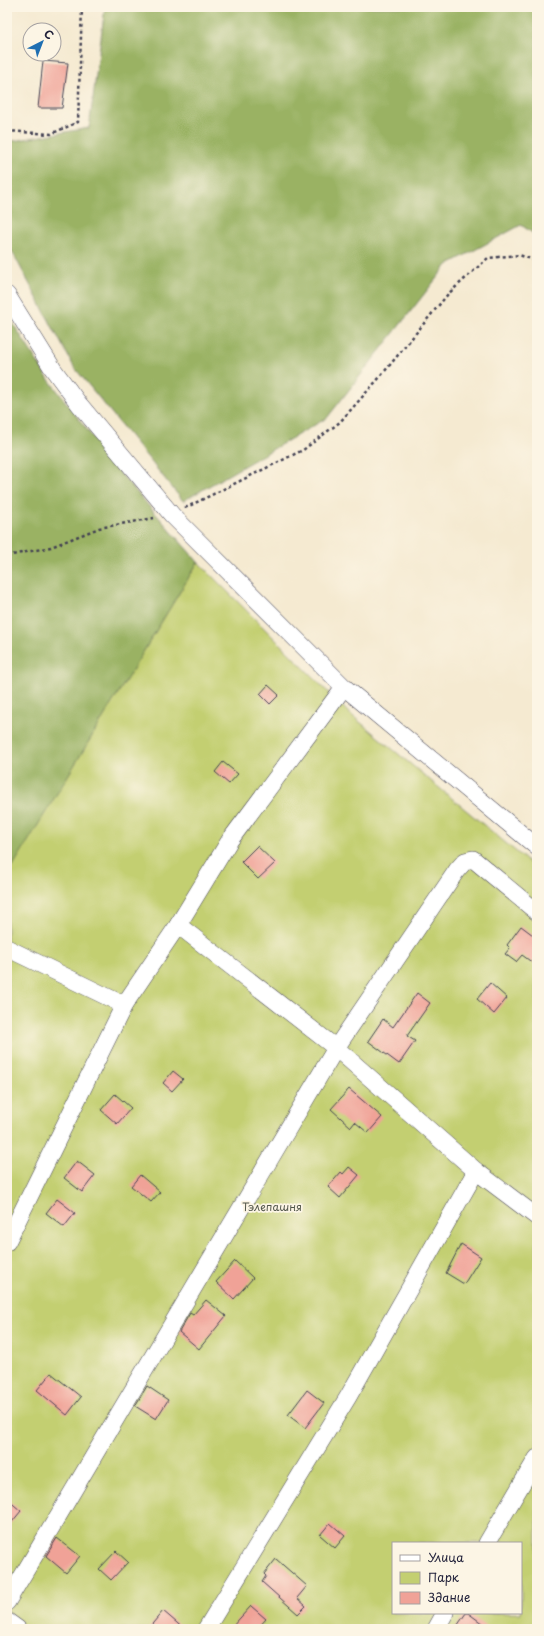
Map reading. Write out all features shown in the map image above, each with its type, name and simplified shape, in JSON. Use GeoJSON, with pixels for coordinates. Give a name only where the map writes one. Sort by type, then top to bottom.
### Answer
{"type":"FeatureCollection","features":[{"type":"Feature","properties":{"kind":"street"},"geometry":{"type":"LineString","coordinates":[[7,295],[52,369],[79,404],[172,515],[344,687],[537,847]]}},
{"type":"Feature","properties":{"kind":"street"},"geometry":{"type":"LineString","coordinates":[[7,1242],[124,1005],[178,925],[230,840],[344,687]]}},
{"type":"Feature","properties":{"kind":"street"},"geometry":{"type":"LineString","coordinates":[[7,1602],[336,1048],[464,861],[473,860],[537,912]]}},
{"type":"Feature","properties":{"kind":"street"},"geometry":{"type":"LineString","coordinates":[[178,925],[336,1048],[476,1171],[537,1217]]}},
{"type":"Feature","properties":{"kind":"street"},"geometry":{"type":"LineString","coordinates":[[7,948],[124,1005]]}},
{"type":"Feature","properties":{"kind":"street"},"geometry":{"type":"LineString","coordinates":[[206,1629],[348,1397],[476,1171]]}},
{"type":"Feature","properties":{"kind":"street"},"geometry":{"type":"LineString","coordinates":[[488,1542],[537,1458]]}},
{"type":"Feature","properties":{"kind":"street"},"geometry":{"type":"LineString","coordinates":[[436,1629],[444,1614]]}},
{"type":"Feature","properties":{"kind":"street"},"geometry":{"type":"LineString","coordinates":[[7,1621],[18,1629]]}},
{"type":"Feature","properties":{"kind":"path"},"geometry":{"type":"LineString","coordinates":[[7,131],[51,134],[78,122],[82,7]]}},
{"type":"Feature","properties":{"kind":"path"},"geometry":{"type":"LineString","coordinates":[[7,556],[51,547],[99,528],[172,515],[303,450],[340,422],[380,378],[448,294],[488,258],[519,255],[537,261]]}},
{"type":"Feature","properties":{"kind":"green space"},"geometry":{"type":"Polygon","coordinates":[[[105,7],[537,7],[537,236],[521,225],[447,265],[327,418],[183,501],[74,367],[7,242],[7,142],[89,128],[105,7]]]}},
{"type":"Feature","properties":{"kind":"green space"},"geometry":{"type":"Polygon","coordinates":[[[7,314],[47,377],[119,472],[198,562],[13,866],[7,863],[7,314]]]}},
{"type":"Feature","properties":{"kind":"green space","name":"Тэлепашня"},"geometry":{"type":"Polygon","coordinates":[[[198,562],[349,713],[537,869],[537,1629],[7,1629],[7,863],[13,865],[198,562]]]}},
{"type":"Feature","properties":{"kind":"building"},"geometry":{"type":"Polygon","coordinates":[[[43,62],[68,63],[62,108],[38,108],[43,62]]]}},
{"type":"Feature","properties":{"kind":"building"},"geometry":{"type":"Polygon","coordinates":[[[268,685],[279,695],[270,704],[260,694],[268,685]]]}},
{"type":"Feature","properties":{"kind":"building"},"geometry":{"type":"Polygon","coordinates":[[[223,762],[238,774],[229,784],[215,772],[223,762]]]}},
{"type":"Feature","properties":{"kind":"building"},"geometry":{"type":"Polygon","coordinates":[[[257,846],[275,863],[258,879],[241,862],[257,846]]]}},
{"type":"Feature","properties":{"kind":"building"},"geometry":{"type":"Polygon","coordinates":[[[521,926],[537,938],[537,966],[522,955],[516,962],[505,954],[510,948],[507,945],[521,926]]]}},
{"type":"Feature","properties":{"kind":"building"},"geometry":{"type":"Polygon","coordinates":[[[490,983],[507,998],[494,1014],[477,999],[490,983]]]}},
{"type":"Feature","properties":{"kind":"building"},"geometry":{"type":"Polygon","coordinates":[[[417,993],[430,1003],[407,1036],[415,1041],[399,1064],[368,1041],[383,1019],[393,1027],[417,993]]]}},
{"type":"Feature","properties":{"kind":"building"},"geometry":{"type":"Polygon","coordinates":[[[173,1071],[183,1079],[172,1091],[163,1083],[173,1071]]]}},
{"type":"Feature","properties":{"kind":"building"},"geometry":{"type":"Polygon","coordinates":[[[349,1089],[382,1117],[368,1133],[355,1122],[351,1127],[331,1109],[349,1089]]]}},
{"type":"Feature","properties":{"kind":"building"},"geometry":{"type":"Polygon","coordinates":[[[115,1094],[131,1108],[117,1124],[101,1110],[115,1094]]]}},
{"type":"Feature","properties":{"kind":"building"},"geometry":{"type":"Polygon","coordinates":[[[77,1161],[95,1175],[82,1192],[64,1178],[77,1161]]]}},
{"type":"Feature","properties":{"kind":"building"},"geometry":{"type":"Polygon","coordinates":[[[349,1167],[359,1175],[340,1198],[328,1187],[341,1172],[343,1174],[349,1167]]]}},
{"type":"Feature","properties":{"kind":"building"},"geometry":{"type":"Polygon","coordinates":[[[140,1175],[160,1192],[151,1202],[131,1186],[140,1175]]]}},
{"type":"Feature","properties":{"kind":"building"},"geometry":{"type":"Polygon","coordinates":[[[57,1199],[75,1213],[64,1227],[46,1213],[57,1199]]]}},
{"type":"Feature","properties":{"kind":"building"},"geometry":{"type":"Polygon","coordinates":[[[461,1244],[481,1257],[464,1284],[446,1273],[461,1244]]]}},
{"type":"Feature","properties":{"kind":"building"},"geometry":{"type":"Polygon","coordinates":[[[235,1261],[253,1278],[234,1299],[216,1282],[235,1261]]]}},
{"type":"Feature","properties":{"kind":"building"},"geometry":{"type":"Polygon","coordinates":[[[206,1300],[226,1316],[199,1349],[179,1332],[190,1313],[193,1315],[206,1300]]]}},
{"type":"Feature","properties":{"kind":"building"},"geometry":{"type":"Polygon","coordinates":[[[51,1373],[81,1397],[67,1415],[37,1390],[51,1373]]]}},
{"type":"Feature","properties":{"kind":"building"},"geometry":{"type":"Polygon","coordinates":[[[147,1386],[168,1400],[156,1419],[135,1406],[147,1386]]]}},
{"type":"Feature","properties":{"kind":"building"},"geometry":{"type":"Polygon","coordinates":[[[307,1390],[324,1403],[305,1428],[288,1415],[307,1390]]]}},
{"type":"Feature","properties":{"kind":"building"},"geometry":{"type":"Polygon","coordinates":[[[7,1499],[21,1511],[7,1528],[7,1499]]]}},
{"type":"Feature","properties":{"kind":"building"},"geometry":{"type":"Polygon","coordinates":[[[330,1523],[345,1536],[335,1548],[320,1535],[330,1523]]]}},
{"type":"Feature","properties":{"kind":"building"},"geometry":{"type":"Polygon","coordinates":[[[57,1538],[80,1556],[66,1573],[46,1556],[57,1538]]]}},
{"type":"Feature","properties":{"kind":"building"},"geometry":{"type":"Polygon","coordinates":[[[116,1551],[128,1562],[111,1580],[99,1569],[116,1551]]]}},
{"type":"Feature","properties":{"kind":"building"},"geometry":{"type":"Polygon","coordinates":[[[276,1559],[307,1586],[297,1598],[306,1606],[298,1614],[262,1582],[266,1576],[264,1574],[276,1559]]]}},
{"type":"Feature","properties":{"kind":"building"},"geometry":{"type":"Polygon","coordinates":[[[251,1606],[266,1619],[257,1629],[230,1629],[251,1606]]]}},
{"type":"Feature","properties":{"kind":"building"},"geometry":{"type":"Polygon","coordinates":[[[163,1611],[184,1629],[148,1629],[163,1611]]]}},
{"type":"Feature","properties":{"kind":"building"},"geometry":{"type":"Polygon","coordinates":[[[465,1614],[469,1614],[490,1629],[455,1629],[465,1614]]]}}]}
